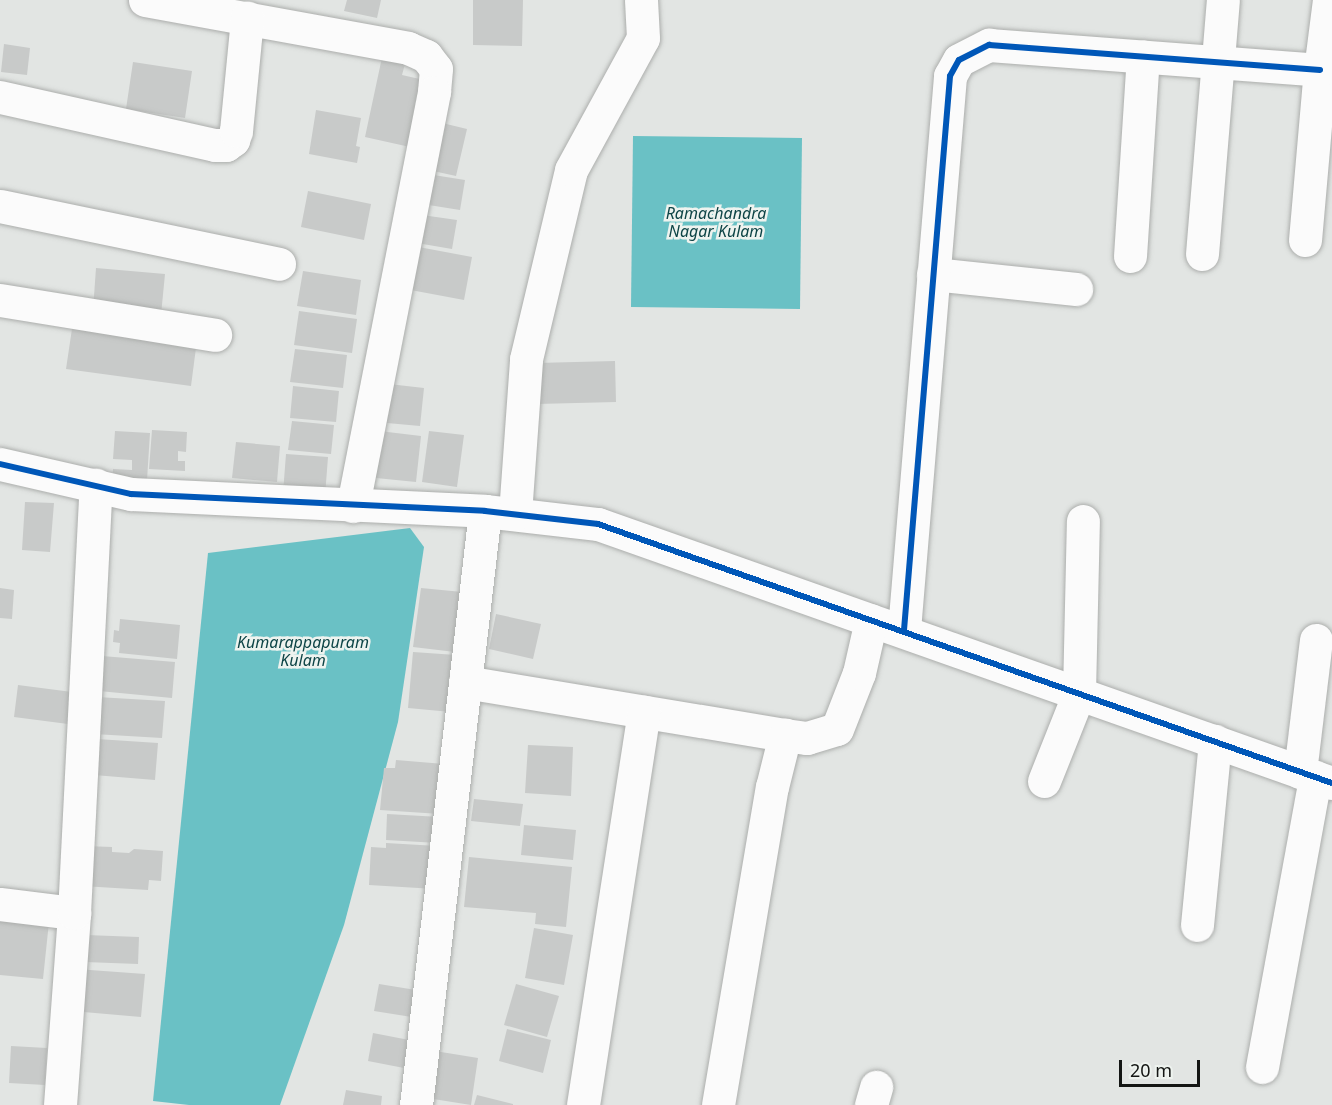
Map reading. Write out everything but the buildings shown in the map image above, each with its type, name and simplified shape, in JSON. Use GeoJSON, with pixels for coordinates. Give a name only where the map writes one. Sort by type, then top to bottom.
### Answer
{"type":"FeatureCollection","features":[{"type":"Feature","properties":{"kind":"street"},"geometry":{"type":"LineString","coordinates":[[145,0],[408,48],[426,56],[436,69],[434,92],[353,506]]}},
{"type":"Feature","properties":{"kind":"street"},"geometry":{"type":"LineString","coordinates":[[416,1105],[465,682],[500,512],[526,359],[571,170],[643,38],[641,0]]}},
{"type":"Feature","properties":{"kind":"street"},"geometry":{"type":"LineString","coordinates":[[1202,254],[1223,0]]}},
{"type":"Feature","properties":{"kind":"street"},"geometry":{"type":"LineString","coordinates":[[1305,240],[1320,70],[1329,0]]}},
{"type":"Feature","properties":{"kind":"street"},"geometry":{"type":"LineString","coordinates":[[0,97],[203,142],[226,145],[233,140],[236,131],[247,18]]}},
{"type":"Feature","properties":{"kind":"street"},"geometry":{"type":"LineString","coordinates":[[904,630],[950,76],[958,60],[989,45],[1320,70]]}},
{"type":"Feature","properties":{"kind":"street"},"geometry":{"type":"LineString","coordinates":[[1130,256],[1143,56]]}},
{"type":"Feature","properties":{"kind":"street"},"geometry":{"type":"LineString","coordinates":[[0,206],[279,264]]}},
{"type":"Feature","properties":{"kind":"street"},"geometry":{"type":"LineString","coordinates":[[933,274],[1076,289]]}},
{"type":"Feature","properties":{"kind":"street"},"geometry":{"type":"LineString","coordinates":[[0,300],[215,335]]}},
{"type":"Feature","properties":{"kind":"street"},"geometry":{"type":"LineString","coordinates":[[0,464],[131,494],[500,512],[598,524],[1316,777]]}},
{"type":"Feature","properties":{"kind":"street"},"geometry":{"type":"LineString","coordinates":[[60,1105],[74,913],[96,485]]}},
{"type":"Feature","properties":{"kind":"street"},"geometry":{"type":"LineString","coordinates":[[1044,782],[1079,693],[1083,521]]}},
{"type":"Feature","properties":{"kind":"street"},"geometry":{"type":"LineString","coordinates":[[465,682],[807,738],[837,729],[859,673],[871,620]]}},
{"type":"Feature","properties":{"kind":"street"},"geometry":{"type":"LineString","coordinates":[[1262,1067],[1316,777],[1316,640]]}},
{"type":"Feature","properties":{"kind":"street"},"geometry":{"type":"LineString","coordinates":[[583,1105],[644,712]]}},
{"type":"Feature","properties":{"kind":"street"},"geometry":{"type":"LineString","coordinates":[[718,1105],[772,787],[785,735]]}},
{"type":"Feature","properties":{"kind":"street"},"geometry":{"type":"LineString","coordinates":[[1197,925],[1215,741]]}},
{"type":"Feature","properties":{"kind":"street"},"geometry":{"type":"LineString","coordinates":[[0,904],[74,913]]}},
{"type":"Feature","properties":{"kind":"water","name":"Ramachandra Nagar Kulam"},"geometry":{"type":"Polygon","coordinates":[[[633,136],[802,138],[800,309],[631,307],[633,136]]]}},
{"type":"Feature","properties":{"kind":"water","name":"Kumarappapuram Kulam"},"geometry":{"type":"Polygon","coordinates":[[[410,528],[424,547],[398,722],[344,925],[280,1105],[189,1105],[153,1101],[208,553],[410,528]]]}},
{"type":"Feature","properties":{"kind":"cycle path"},"geometry":{"type":"LineString","coordinates":[[904,630],[950,76],[959,60],[989,45],[1320,70]]}},
{"type":"Feature","properties":{"kind":"cycle path"},"geometry":{"type":"LineString","coordinates":[[0,464],[131,494],[485,511],[598,524],[1332,783]]}}]}
